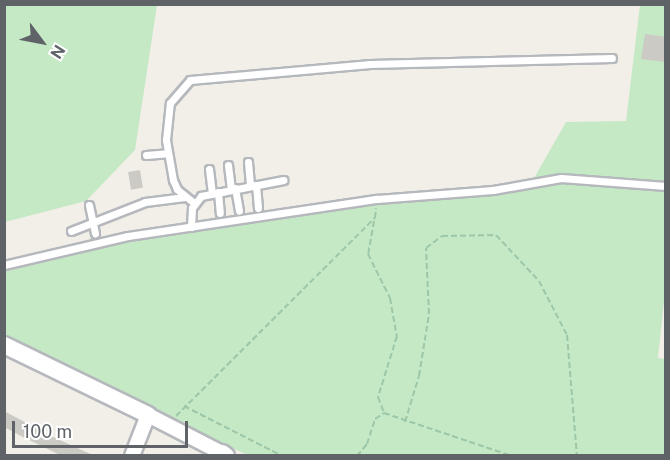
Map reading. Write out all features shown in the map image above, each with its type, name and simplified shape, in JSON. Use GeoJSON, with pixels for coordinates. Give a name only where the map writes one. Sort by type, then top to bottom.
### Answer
{"type":"FeatureCollection","features":[{"type":"Feature","properties":{"kind":"street"},"geometry":{"type":"LineString","coordinates":[[4,345],[224,454]]}},
{"type":"Feature","properties":{"kind":"street"},"geometry":{"type":"LineString","coordinates":[[132,456],[148,415]]}},
{"type":"Feature","properties":{"kind":"lane"},"geometry":{"type":"LineString","coordinates":[[194,203],[185,196],[173,180],[166,153],[170,103],[179,89],[196,79],[370,64],[612,58]]}},
{"type":"Feature","properties":{"kind":"lane"},"geometry":{"type":"LineString","coordinates":[[146,154],[166,153]]}},
{"type":"Feature","properties":{"kind":"lane"},"geometry":{"type":"LineString","coordinates":[[248,162],[258,208]]}},
{"type":"Feature","properties":{"kind":"lane"},"geometry":{"type":"LineString","coordinates":[[228,165],[238,211]]}},
{"type":"Feature","properties":{"kind":"lane"},"geometry":{"type":"LineString","coordinates":[[209,169],[220,213]]}},
{"type":"Feature","properties":{"kind":"lane"},"geometry":{"type":"LineString","coordinates":[[4,265],[128,236],[377,199],[493,190],[561,178],[666,186]]}},
{"type":"Feature","properties":{"kind":"lane"},"geometry":{"type":"LineString","coordinates":[[194,203],[215,192],[283,180]]}},
{"type":"Feature","properties":{"kind":"lane"},"geometry":{"type":"LineString","coordinates":[[71,231],[93,225],[109,213],[145,202],[185,196]]}},
{"type":"Feature","properties":{"kind":"lane"},"geometry":{"type":"LineString","coordinates":[[191,227],[194,203]]}},
{"type":"Feature","properties":{"kind":"lane"},"geometry":{"type":"LineString","coordinates":[[89,205],[95,233]]}},
{"type":"Feature","properties":{"kind":"path"},"geometry":{"type":"LineString","coordinates":[[377,199],[368,254],[390,298],[397,336],[378,397],[384,413],[405,422],[512,456]]}},
{"type":"Feature","properties":{"kind":"path"},"geometry":{"type":"LineString","coordinates":[[170,426],[184,406],[375,218]]}},
{"type":"Feature","properties":{"kind":"path"},"geometry":{"type":"LineString","coordinates":[[405,422],[419,376],[429,314],[426,248],[442,236],[496,235],[539,281],[567,335],[577,456]]}},
{"type":"Feature","properties":{"kind":"path"},"geometry":{"type":"LineString","coordinates":[[184,406],[282,456]]}},
{"type":"Feature","properties":{"kind":"path"},"geometry":{"type":"LineString","coordinates":[[357,456],[367,444],[375,419],[384,413]]}},
{"type":"Feature","properties":{"kind":"green space"},"geometry":{"type":"Polygon","coordinates":[[[5,4],[157,5],[135,150],[86,201],[5,222],[5,4]]]}},
{"type":"Feature","properties":{"kind":"green space"},"geometry":{"type":"Polygon","coordinates":[[[640,5],[665,5],[666,282],[658,358],[665,359],[665,455],[247,455],[5,335],[4,270],[14,267],[130,241],[384,202],[529,187],[566,122],[626,121],[640,5]]]}},
{"type":"Feature","properties":{"kind":"building"},"geometry":{"type":"Polygon","coordinates":[[[645,34],[666,37],[666,62],[641,59],[645,34]]]}},
{"type":"Feature","properties":{"kind":"building"},"geometry":{"type":"Polygon","coordinates":[[[140,170],[143,188],[131,190],[128,172],[140,170]]]}},
{"type":"Feature","properties":{"kind":"building"},"geometry":{"type":"Polygon","coordinates":[[[4,411],[95,456],[62,456],[23,437],[4,427],[4,411]]]}}]}
